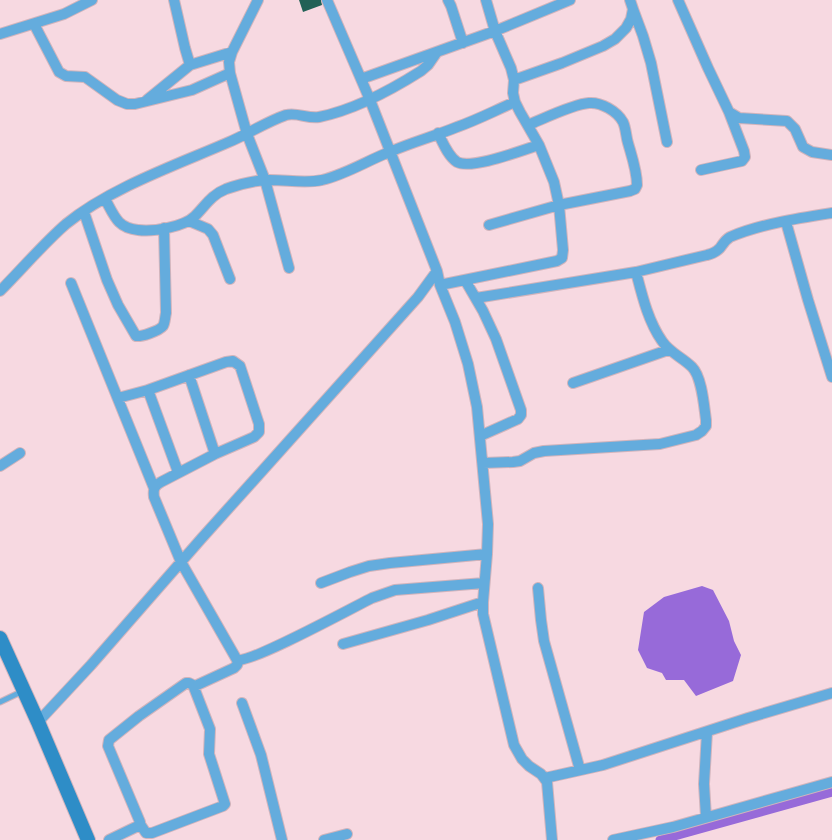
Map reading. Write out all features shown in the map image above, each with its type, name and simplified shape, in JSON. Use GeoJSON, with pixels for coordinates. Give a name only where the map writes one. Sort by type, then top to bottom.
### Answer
{"type":"FeatureCollection","features":[{"type":"Feature","properties":{"kind":"main road"},"geometry":{"type":"LineString","coordinates":[[0,638],[38,722],[88,840]]}},
{"type":"Feature","properties":{"kind":"street"},"geometry":{"type":"LineString","coordinates":[[0,34],[64,14],[92,0]]}},
{"type":"Feature","properties":{"kind":"street"},"geometry":{"type":"LineString","coordinates":[[174,0],[190,65]]}},
{"type":"Feature","properties":{"kind":"street"},"geometry":{"type":"LineString","coordinates":[[258,0],[232,52],[229,62],[230,73],[247,134],[265,180],[289,268]]}},
{"type":"Feature","properties":{"kind":"street"},"geometry":{"type":"LineString","coordinates":[[327,0],[370,100],[437,271],[440,285],[455,322],[468,364],[477,407],[488,524],[487,554],[482,602],[485,621],[514,745],[522,759],[545,778],[549,799],[552,840]]}},
{"type":"Feature","properties":{"kind":"street"},"geometry":{"type":"LineString","coordinates":[[448,0],[452,6],[463,43]]}},
{"type":"Feature","properties":{"kind":"street"},"geometry":{"type":"LineString","coordinates":[[440,285],[557,261],[562,258],[563,250],[559,205],[554,182],[539,145],[515,102],[513,93],[514,80],[511,68],[495,32],[486,0]]}},
{"type":"Feature","properties":{"kind":"street"},"geometry":{"type":"LineString","coordinates":[[361,79],[495,32],[570,0]]}},
{"type":"Feature","properties":{"kind":"street"},"geometry":{"type":"LineString","coordinates":[[678,0],[708,68],[730,112],[745,157],[742,161],[701,170]]}},
{"type":"Feature","properties":{"kind":"street"},"geometry":{"type":"LineString","coordinates":[[514,80],[562,63],[615,40],[626,28],[631,19],[631,4]]}},
{"type":"Feature","properties":{"kind":"street"},"geometry":{"type":"LineString","coordinates":[[631,4],[651,63],[667,142]]}},
{"type":"Feature","properties":{"kind":"street"},"geometry":{"type":"LineString","coordinates":[[34,24],[59,72],[63,75],[84,77],[117,100],[127,104],[144,102],[192,90],[230,73]]}},
{"type":"Feature","properties":{"kind":"street"},"geometry":{"type":"LineString","coordinates":[[144,102],[190,65],[232,52]]}},
{"type":"Feature","properties":{"kind":"street"},"geometry":{"type":"LineString","coordinates":[[0,291],[66,224],[105,199],[136,182],[288,115],[298,114],[307,117],[317,117],[370,100],[421,71],[437,52]]}},
{"type":"Feature","properties":{"kind":"street"},"geometry":{"type":"LineString","coordinates":[[105,199],[117,222],[125,227],[138,230],[180,225],[196,216],[208,200],[218,192],[228,188],[265,180],[304,182],[322,180],[342,173],[390,151],[438,133],[457,128],[515,102]]}},
{"type":"Feature","properties":{"kind":"street"},"geometry":{"type":"LineString","coordinates":[[489,225],[559,205],[634,189],[637,185],[637,179],[623,122],[609,108],[590,103],[578,105],[528,125]]}},
{"type":"Feature","properties":{"kind":"street"},"geometry":{"type":"LineString","coordinates":[[730,112],[739,118],[787,121],[795,129],[803,147],[812,152],[832,155]]}},
{"type":"Feature","properties":{"kind":"street"},"geometry":{"type":"LineString","coordinates":[[438,133],[450,155],[458,162],[468,165],[480,163],[539,145]]}},
{"type":"Feature","properties":{"kind":"street"},"geometry":{"type":"LineString","coordinates":[[84,212],[107,280],[118,304],[136,336],[140,337],[163,326],[165,321],[164,228]]}},
{"type":"Feature","properties":{"kind":"street"},"geometry":{"type":"LineString","coordinates":[[476,298],[636,272],[715,252],[729,238],[760,228],[832,213]]}},
{"type":"Feature","properties":{"kind":"street"},"geometry":{"type":"LineString","coordinates":[[189,221],[208,229],[213,235],[230,279]]}},
{"type":"Feature","properties":{"kind":"street"},"geometry":{"type":"LineString","coordinates":[[786,222],[832,377]]}},
{"type":"Feature","properties":{"kind":"street"},"geometry":{"type":"LineString","coordinates":[[38,722],[91,665],[418,297],[437,271]]}},
{"type":"Feature","properties":{"kind":"street"},"geometry":{"type":"LineString","coordinates":[[483,464],[520,461],[534,453],[544,451],[660,444],[687,438],[702,431],[706,426],[697,373],[688,364],[668,350],[661,340],[646,309],[636,272]]}},
{"type":"Feature","properties":{"kind":"street"},"geometry":{"type":"LineString","coordinates":[[465,280],[476,298],[496,339],[521,410],[521,415],[518,418],[480,436]]}},
{"type":"Feature","properties":{"kind":"street"},"geometry":{"type":"LineString","coordinates":[[71,283],[154,488],[154,497],[181,562],[235,659],[239,660],[248,658],[268,651],[372,598],[388,592],[395,590],[484,584]]}},
{"type":"Feature","properties":{"kind":"street"},"geometry":{"type":"LineString","coordinates":[[573,383],[668,350]]}},
{"type":"Feature","properties":{"kind":"street"},"geometry":{"type":"LineString","coordinates":[[118,398],[148,390],[226,362],[233,361],[240,366],[259,424],[259,432],[254,437],[178,472],[154,488]]}},
{"type":"Feature","properties":{"kind":"street"},"geometry":{"type":"LineString","coordinates":[[189,375],[215,454]]}},
{"type":"Feature","properties":{"kind":"street"},"geometry":{"type":"LineString","coordinates":[[148,390],[178,472]]}},
{"type":"Feature","properties":{"kind":"street"},"geometry":{"type":"LineString","coordinates":[[0,466],[20,453]]}},
{"type":"Feature","properties":{"kind":"street"},"geometry":{"type":"LineString","coordinates":[[321,583],[350,572],[376,565],[487,554]]}},
{"type":"Feature","properties":{"kind":"street"},"geometry":{"type":"LineString","coordinates":[[538,588],[544,640],[580,770]]}},
{"type":"Feature","properties":{"kind":"street"},"geometry":{"type":"LineString","coordinates":[[343,644],[428,620],[482,602]]}},
{"type":"Feature","properties":{"kind":"street"},"geometry":{"type":"LineString","coordinates":[[193,685],[210,729],[209,754],[225,804],[152,833],[146,833],[140,824],[140,820],[108,746],[108,742],[139,716],[188,682],[193,685],[201,684],[234,668],[239,660]]}},
{"type":"Feature","properties":{"kind":"street"},"geometry":{"type":"LineString","coordinates":[[545,778],[603,765],[748,718],[832,693]]}},
{"type":"Feature","properties":{"kind":"street"},"geometry":{"type":"LineString","coordinates":[[242,703],[261,755],[282,840]]}},
{"type":"Feature","properties":{"kind":"street"},"geometry":{"type":"LineString","coordinates":[[706,817],[704,784],[707,732]]}},
{"type":"Feature","properties":{"kind":"street"},"geometry":{"type":"LineString","coordinates":[[613,840],[673,827],[832,782]]}},
{"type":"Feature","properties":{"kind":"street"},"geometry":{"type":"LineString","coordinates":[[109,840],[140,824]]}},
{"type":"Feature","properties":{"kind":"street"},"geometry":{"type":"LineString","coordinates":[[324,840],[347,834]]}},
{"type":"Feature","properties":{"kind":"lane"},"geometry":{"type":"LineString","coordinates":[[0,702],[24,691]]}},
{"type":"Feature","properties":{"kind":"shaded area"},"geometry":{"type":"Polygon","coordinates":[[[702,586],[713,590],[729,621],[734,641],[741,655],[733,681],[696,696],[684,680],[666,680],[662,673],[647,668],[638,650],[644,612],[664,597],[702,586]]]}},
{"type":"Feature","properties":{"kind":"building"},"geometry":{"type":"Polygon","coordinates":[[[299,0],[321,0],[322,5],[303,12],[299,0]]]}},
{"type":"Feature","properties":{"kind":"waterway"},"geometry":{"type":"LineString","coordinates":[[660,840],[832,792]]}}]}
